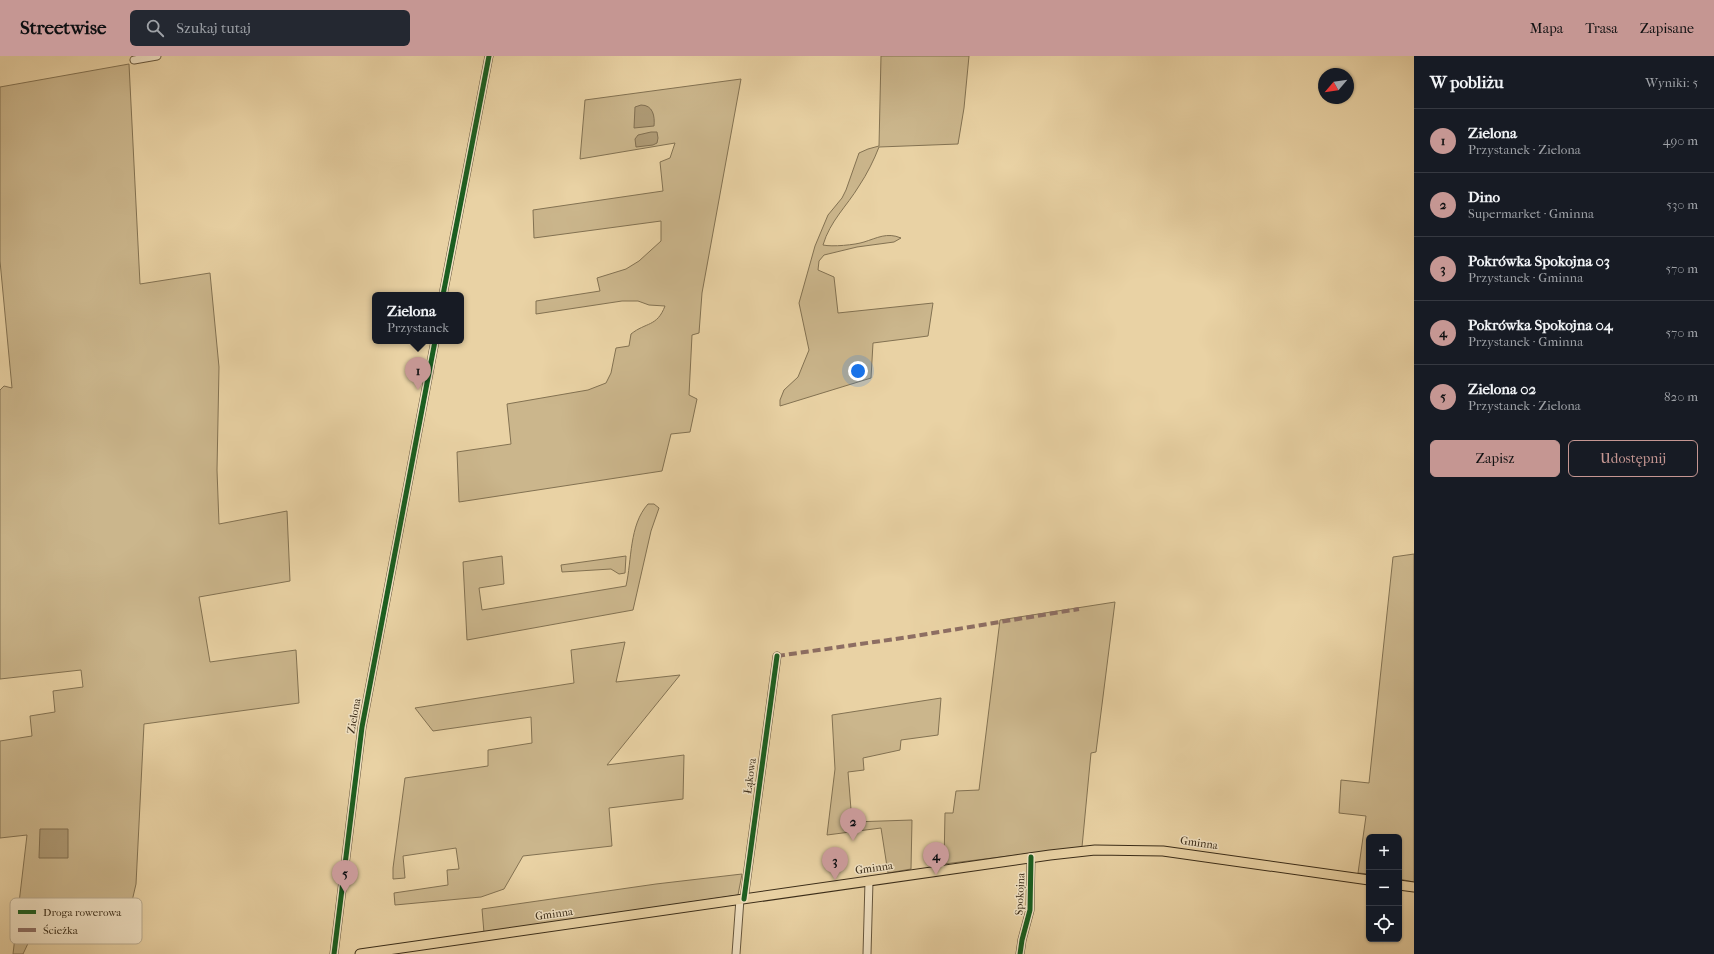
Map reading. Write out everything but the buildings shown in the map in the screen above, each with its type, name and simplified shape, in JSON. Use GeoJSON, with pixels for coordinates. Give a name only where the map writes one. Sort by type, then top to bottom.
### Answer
{"type":"FeatureCollection","features":[{"type":"Feature","properties":{"kind":"main road","name":"Gminna"},"geometry":{"type":"LineString","coordinates":[[360,954],[1031,857],[1095,850],[1163,851],[1366,880]]}},
{"type":"Feature","properties":{"kind":"main road"},"geometry":{"type":"LineString","coordinates":[[1402,885],[1414,887]]}},
{"type":"Feature","properties":{"kind":"street"},"geometry":{"type":"LineString","coordinates":[[134,60],[157,56]]}},
{"type":"Feature","properties":{"kind":"street"},"geometry":{"type":"LineString","coordinates":[[444,292],[488,56]]}},
{"type":"Feature","properties":{"kind":"street","name":"Zielona"},"geometry":{"type":"LineString","coordinates":[[334,954],[362,727],[434,344]]}},
{"type":"Feature","properties":{"kind":"street","name":"Łąkowa"},"geometry":{"type":"LineString","coordinates":[[736,954],[742,899],[777,656]]}},
{"type":"Feature","properties":{"kind":"street","name":"Spokojna"},"geometry":{"type":"LineString","coordinates":[[1020,954],[1030,910],[1031,857]]}},
{"type":"Feature","properties":{"kind":"street"},"geometry":{"type":"LineString","coordinates":[[867,954],[868,881]]}},
{"type":"Feature","properties":{"kind":"shaded area"},"geometry":{"type":"Polygon","coordinates":[[[881,56],[969,56],[964,108],[958,144],[879,147],[865,177],[834,221],[823,245],[838,246],[855,244],[878,237],[887,236],[896,236],[901,238],[894,242],[857,247],[824,255],[819,261],[818,270],[834,277],[838,313],[933,303],[928,336],[873,343],[871,378],[780,406],[780,400],[784,390],[798,377],[809,350],[799,303],[815,246],[828,215],[842,198],[846,190],[859,153],[879,146],[881,56]]]}},
{"type":"Feature","properties":{"kind":"shaded area"},"geometry":{"type":"Polygon","coordinates":[[[129,64],[140,284],[210,273],[219,367],[217,470],[219,524],[287,511],[290,581],[199,597],[210,662],[296,650],[299,703],[144,724],[136,884],[133,898],[20,898],[27,835],[0,838],[0,741],[32,736],[30,716],[55,712],[53,691],[83,687],[81,670],[0,679],[0,390],[4,386],[12,388],[0,261],[0,87],[129,64]]]}},
{"type":"Feature","properties":{"kind":"shaded area"},"geometry":{"type":"Polygon","coordinates":[[[741,79],[702,293],[699,333],[692,335],[689,395],[697,399],[690,432],[671,434],[662,471],[459,502],[457,452],[511,444],[507,404],[588,390],[606,383],[611,373],[616,348],[629,346],[631,334],[655,321],[662,313],[665,306],[649,305],[638,301],[622,301],[536,314],[536,301],[600,291],[597,278],[626,269],[639,261],[661,241],[661,221],[534,238],[533,210],[663,191],[660,162],[670,158],[675,143],[580,159],[585,100],[741,79]]]}},
{"type":"Feature","properties":{"kind":"shaded area"},"geometry":{"type":"Polygon","coordinates":[[[645,105],[651,109],[654,118],[654,126],[634,128],[635,107],[645,105]]]}},
{"type":"Feature","properties":{"kind":"shaded area"},"geometry":{"type":"Polygon","coordinates":[[[657,132],[657,143],[653,145],[636,147],[635,139],[638,135],[657,132]]]}},
{"type":"Feature","properties":{"kind":"shaded area"},"geometry":{"type":"Polygon","coordinates":[[[648,504],[654,504],[659,508],[651,531],[633,610],[467,640],[463,562],[502,556],[504,584],[479,588],[482,610],[626,586],[634,532],[642,512],[648,504]]]}},
{"type":"Feature","properties":{"kind":"shaded area"},"geometry":{"type":"Polygon","coordinates":[[[1414,554],[1414,882],[1402,880],[1402,834],[1366,834],[1366,874],[1358,873],[1366,816],[1339,813],[1341,780],[1369,783],[1393,557],[1414,554]]]}},
{"type":"Feature","properties":{"kind":"shaded area"},"geometry":{"type":"Polygon","coordinates":[[[626,556],[625,573],[619,574],[611,569],[562,572],[561,565],[626,556]]]}},
{"type":"Feature","properties":{"kind":"shaded area"},"geometry":{"type":"Polygon","coordinates":[[[1115,602],[1096,752],[1091,753],[1082,847],[944,864],[945,813],[953,813],[956,791],[979,790],[1000,620],[1115,602]]]}},
{"type":"Feature","properties":{"kind":"shaded area"},"geometry":{"type":"Polygon","coordinates":[[[625,642],[616,682],[680,675],[607,765],[684,755],[683,799],[609,808],[612,846],[523,856],[504,889],[481,897],[395,905],[394,893],[448,885],[447,870],[459,869],[456,848],[403,856],[405,878],[393,879],[393,868],[405,778],[488,766],[488,750],[532,743],[531,717],[433,731],[415,708],[574,683],[571,650],[625,642]]]}},
{"type":"Feature","properties":{"kind":"shaded area"},"geometry":{"type":"Polygon","coordinates":[[[941,698],[938,735],[901,740],[900,750],[863,758],[864,770],[848,772],[852,822],[912,820],[911,869],[888,873],[881,828],[827,835],[835,769],[832,715],[941,698]]]}},
{"type":"Feature","properties":{"kind":"shaded area"},"geometry":{"type":"Polygon","coordinates":[[[40,829],[68,829],[68,858],[39,858],[40,829]]]}},
{"type":"Feature","properties":{"kind":"shaded area"},"geometry":{"type":"Polygon","coordinates":[[[742,874],[738,895],[484,933],[482,909],[656,884],[742,874]]]}},
{"type":"Feature","properties":{"kind":"shaded area"},"geometry":{"type":"Polygon","coordinates":[[[14,944],[28,944],[23,954],[13,954],[14,944]]]}},
{"type":"Feature","properties":{"kind":"marked path"},"geometry":{"type":"LineString","coordinates":[[777,656],[909,637],[1079,609]]}},
{"type":"Feature","properties":{"kind":"cycle path"},"geometry":{"type":"LineString","coordinates":[[444,292],[489,56]]}},
{"type":"Feature","properties":{"kind":"cycle path"},"geometry":{"type":"LineString","coordinates":[[334,954],[362,727],[434,344]]}},
{"type":"Feature","properties":{"kind":"cycle path"},"geometry":{"type":"LineString","coordinates":[[744,899],[777,656]]}},
{"type":"Feature","properties":{"kind":"cycle path"},"geometry":{"type":"LineString","coordinates":[[1020,954],[1030,910],[1031,857]]}},
{"type":"Feature","properties":{"kind":"place","name":"Zielona"},"geometry":{"type":"Point","coordinates":[418,390]}},
{"type":"Feature","properties":{"kind":"place","name":"Dino"},"geometry":{"type":"Point","coordinates":[853,841]}},
{"type":"Feature","properties":{"kind":"place","name":"Pokrówka Spokojna 04"},"geometry":{"type":"Point","coordinates":[936,875]}},
{"type":"Feature","properties":{"kind":"place","name":"Pokrówka Spokojna 03"},"geometry":{"type":"Point","coordinates":[835,880]}},
{"type":"Feature","properties":{"kind":"place","name":"Zielona 02"},"geometry":{"type":"Point","coordinates":[345,893]}}]}
